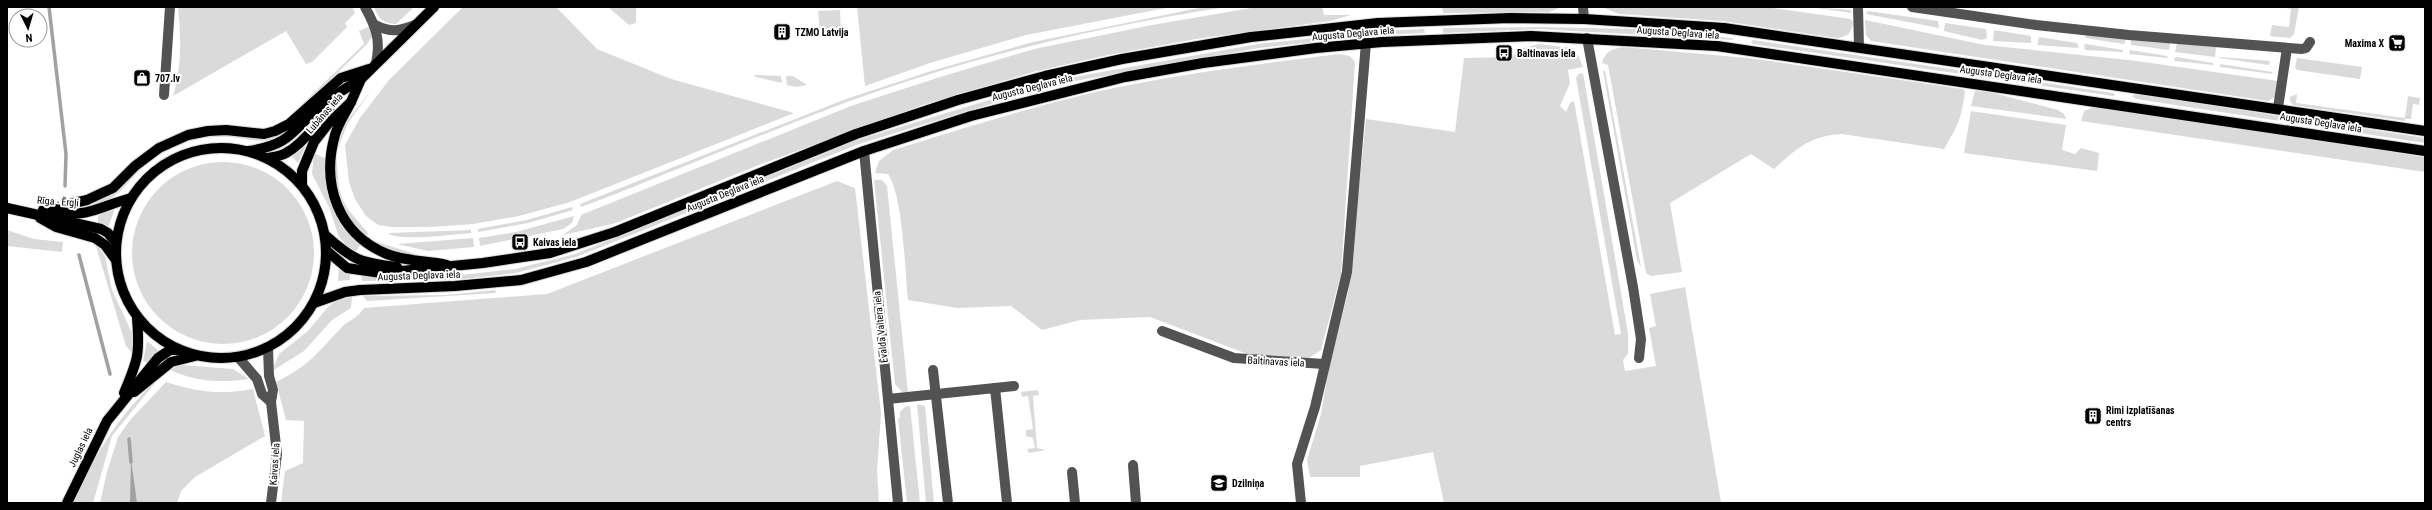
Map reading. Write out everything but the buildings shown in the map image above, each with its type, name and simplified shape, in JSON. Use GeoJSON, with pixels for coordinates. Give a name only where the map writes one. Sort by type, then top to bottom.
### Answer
{"type":"FeatureCollection","features":[{"type":"Feature","properties":{"kind":"main road","name":"Lubānas iela"},"geometry":{"type":"LineString","coordinates":[[302,185],[302,171],[314,142],[328,124],[351,102],[361,79],[372,66],[434,7]]}},
{"type":"Feature","properties":{"kind":"main road","name":"Augusta Deglava iela"},"geometry":{"type":"LineString","coordinates":[[327,251],[342,264],[354,270],[381,273],[397,273],[408,270],[483,263],[550,253],[615,232],[856,134],[958,100],[1045,76],[1122,58],[1251,37],[1378,23],[1510,18],[1584,18],[1743,31],[2278,108],[2425,131]]}},
{"type":"Feature","properties":{"kind":"main road"},"geometry":{"type":"LineString","coordinates":[[1740,49],[1743,31]]}},
{"type":"Feature","properties":{"kind":"main road","name":"Augusta Deglava iela"},"geometry":{"type":"LineString","coordinates":[[314,303],[360,290],[384,287],[428,288],[521,280],[586,262],[864,151],[971,116],[1125,77],[1267,53],[1366,43],[1479,37],[1588,38],[1740,49],[2425,150]]}},
{"type":"Feature","properties":{"kind":"main road"},"geometry":{"type":"LineString","coordinates":[[43,210],[87,200],[102,194],[113,188],[135,166],[159,148],[188,135],[208,131],[264,134],[275,132],[289,124],[341,78],[372,66]]}},
{"type":"Feature","properties":{"kind":"main road","name":"Lubānas iela"},"geometry":{"type":"LineString","coordinates":[[246,151],[270,147],[284,140],[321,105],[361,79]]}},
{"type":"Feature","properties":{"kind":"main road","name":"Lubānas iela"},"geometry":{"type":"LineString","coordinates":[[268,158],[286,153],[303,138],[331,107],[337,94]]}},
{"type":"Feature","properties":{"kind":"main road"},"geometry":{"type":"LineString","coordinates":[[351,102],[335,133],[332,150],[331,187],[340,213],[358,236],[386,254],[400,259],[428,260],[449,266]]}},
{"type":"Feature","properties":{"kind":"main road"},"geometry":{"type":"LineString","coordinates":[[228,148],[246,151],[268,158],[286,170],[302,185],[318,210],[325,234],[327,251],[325,271],[314,303],[295,329],[268,348],[238,357],[224,359],[196,356],[179,350],[156,337],[137,318],[122,291],[116,260],[116,243],[118,228],[131,198],[142,183],[156,170],[178,157],[208,149],[228,148]]}},
{"type":"Feature","properties":{"kind":"main road","name":"Rīga - Ērgļi"},"geometry":{"type":"LineString","coordinates":[[28,212],[43,210],[78,215],[95,212],[131,198]]}},
{"type":"Feature","properties":{"kind":"main road","name":"Rīga - Ērgļi"},"geometry":{"type":"LineString","coordinates":[[7,208],[101,229],[108,233],[116,243]]}},
{"type":"Feature","properties":{"kind":"main road","name":"Rīga - Ērgļi"},"geometry":{"type":"LineString","coordinates":[[28,212],[56,227],[95,238],[105,245],[116,260]]}},
{"type":"Feature","properties":{"kind":"main road","name":"Augusta Deglava iela"},"geometry":{"type":"LineString","coordinates":[[325,234],[342,251],[357,260],[374,265],[408,270]]}},
{"type":"Feature","properties":{"kind":"main road","name":"Juglas iela"},"geometry":{"type":"LineString","coordinates":[[119,405],[138,361],[140,343],[137,318]]}},
{"type":"Feature","properties":{"kind":"main road","name":"Juglas iela"},"geometry":{"type":"LineString","coordinates":[[67,503],[92,449],[107,421],[158,358],[170,350],[179,350]]}},
{"type":"Feature","properties":{"kind":"main road","name":"Juglas iela"},"geometry":{"type":"LineString","coordinates":[[119,405],[171,362],[196,356]]}},
{"type":"Feature","properties":{"kind":"street"},"geometry":{"type":"LineString","coordinates":[[164,95],[170,7]]}},
{"type":"Feature","properties":{"kind":"street"},"geometry":{"type":"LineString","coordinates":[[365,7],[376,25],[379,39],[372,66]]}},
{"type":"Feature","properties":{"kind":"street"},"geometry":{"type":"LineString","coordinates":[[1583,7],[1584,18]]}},
{"type":"Feature","properties":{"kind":"street"},"geometry":{"type":"LineString","coordinates":[[1858,7],[1859,47]]}},
{"type":"Feature","properties":{"kind":"street"},"geometry":{"type":"LineString","coordinates":[[1912,7],[2114,33],[2287,48],[2306,48],[2310,42]]}},
{"type":"Feature","properties":{"kind":"street"},"geometry":{"type":"LineString","coordinates":[[376,25],[385,30],[397,32],[415,26]]}},
{"type":"Feature","properties":{"kind":"street"},"geometry":{"type":"LineString","coordinates":[[1588,38],[1634,295],[1641,339],[1639,358]]}},
{"type":"Feature","properties":{"kind":"street"},"geometry":{"type":"LineString","coordinates":[[1301,503],[1297,464],[1315,407],[1347,272],[1366,43]]}},
{"type":"Feature","properties":{"kind":"street"},"geometry":{"type":"LineString","coordinates":[[2278,108],[2287,48]]}},
{"type":"Feature","properties":{"kind":"street","name":"Ēvalda Valtera iela"},"geometry":{"type":"LineString","coordinates":[[864,151],[898,503]]}},
{"type":"Feature","properties":{"kind":"street","name":"Baltinavas iela"},"geometry":{"type":"LineString","coordinates":[[1162,331],[1234,358],[1324,364]]}},
{"type":"Feature","properties":{"kind":"street","name":"Kaivas iela"},"geometry":{"type":"LineString","coordinates":[[268,348],[269,376],[273,390],[271,402],[278,454],[271,503]]}},
{"type":"Feature","properties":{"kind":"street","name":"Kaivas iela"},"geometry":{"type":"LineString","coordinates":[[238,357],[257,379],[262,394],[271,402]]}},
{"type":"Feature","properties":{"kind":"street"},"geometry":{"type":"LineString","coordinates":[[933,370],[948,503]]}},
{"type":"Feature","properties":{"kind":"street"},"geometry":{"type":"LineString","coordinates":[[888,399],[1014,386]]}},
{"type":"Feature","properties":{"kind":"street"},"geometry":{"type":"LineString","coordinates":[[995,388],[1007,503]]}},
{"type":"Feature","properties":{"kind":"street"},"geometry":{"type":"LineString","coordinates":[[1133,465],[1136,503]]}},
{"type":"Feature","properties":{"kind":"street"},"geometry":{"type":"LineString","coordinates":[[1072,472],[1075,503]]}},
{"type":"Feature","properties":{"kind":"shaded area"},"geometry":{"type":"Polygon","coordinates":[[[178,7],[352,7],[355,13],[345,23],[347,27],[312,62],[306,64],[286,31],[173,96],[178,74],[180,52],[178,7]]]}},
{"type":"Feature","properties":{"kind":"shaded area"},"geometry":{"type":"Polygon","coordinates":[[[374,7],[414,7],[396,24],[387,23],[382,20],[374,7]]]}},
{"type":"Feature","properties":{"kind":"shaded area"},"geometry":{"type":"Polygon","coordinates":[[[463,7],[556,7],[597,49],[671,79],[794,113],[570,202],[519,216],[473,224],[431,227],[392,227],[378,225],[366,216],[355,199],[349,182],[345,145],[360,118],[389,80],[463,7]]]}},
{"type":"Feature","properties":{"kind":"shaded area"},"geometry":{"type":"Polygon","coordinates":[[[608,7],[636,7],[636,23],[629,25],[608,7]]]}},
{"type":"Feature","properties":{"kind":"shaded area"},"geometry":{"type":"Polygon","coordinates":[[[857,7],[1171,7],[1026,35],[930,63],[865,86],[857,7]]]}},
{"type":"Feature","properties":{"kind":"shaded area"},"geometry":{"type":"Polygon","coordinates":[[[1226,7],[1082,34],[987,57],[940,71],[847,102],[581,207],[580,204],[846,99],[931,71],[1033,42],[1199,8],[1226,7]]]}},
{"type":"Feature","properties":{"kind":"shaded area"},"geometry":{"type":"Polygon","coordinates":[[[1257,7],[1322,7],[1324,15],[1351,15],[1330,21],[1202,38],[1108,55],[1033,72],[922,105],[756,166],[616,223],[563,235],[577,225],[581,215],[851,106],[1034,49],[1152,25],[1257,7]]]}},
{"type":"Feature","properties":{"kind":"shaded area"},"geometry":{"type":"Polygon","coordinates":[[[1442,7],[1561,7],[1549,12],[1443,13],[1442,7]]]}},
{"type":"Feature","properties":{"kind":"shaded area"},"geometry":{"type":"Polygon","coordinates":[[[1602,7],[1765,7],[1851,19],[1853,23],[1848,34],[1838,38],[1723,21],[1619,14],[1602,7]]]}},
{"type":"Feature","properties":{"kind":"shaded area"},"geometry":{"type":"Polygon","coordinates":[[[1810,7],[1850,10],[1852,13],[1810,7]]]}},
{"type":"Feature","properties":{"kind":"shaded area"},"geometry":{"type":"Polygon","coordinates":[[[2282,7],[2299,7],[2294,34],[2290,38],[2270,36],[2272,25],[2289,27],[2291,9],[2282,7]]]}},
{"type":"Feature","properties":{"kind":"shaded area"},"geometry":{"type":"Polygon","coordinates":[[[840,10],[841,35],[823,35],[820,32],[818,11],[840,10]]]}},
{"type":"Feature","properties":{"kind":"shaded area"},"geometry":{"type":"Polygon","coordinates":[[[1868,11],[1938,21],[1939,28],[1866,14],[1868,11]]]}},
{"type":"Feature","properties":{"kind":"shaded area"},"geometry":{"type":"Polygon","coordinates":[[[1865,20],[1985,45],[2129,60],[2278,81],[2275,97],[2268,101],[1871,41],[1866,35],[1865,20]]]}},
{"type":"Feature","properties":{"kind":"shaded area"},"geometry":{"type":"Polygon","coordinates":[[[1945,23],[1986,29],[1987,38],[1982,40],[1944,31],[1945,23]]]}},
{"type":"Feature","properties":{"kind":"shaded area"},"geometry":{"type":"Polygon","coordinates":[[[368,27],[372,29],[372,37],[366,45],[293,116],[292,114],[364,44],[359,31],[368,27]]]}},
{"type":"Feature","properties":{"kind":"shaded area"},"geometry":{"type":"Polygon","coordinates":[[[1539,27],[1634,29],[1732,38],[1734,40],[1539,29],[1443,33],[1443,28],[1539,27]]]}},
{"type":"Feature","properties":{"kind":"shaded area"},"geometry":{"type":"Polygon","coordinates":[[[1424,29],[1425,33],[1380,35],[1259,48],[1053,85],[859,144],[576,257],[516,273],[454,280],[362,281],[361,276],[453,276],[515,269],[575,254],[857,140],[1052,81],[1258,44],[1380,31],[1424,29]]]}},
{"type":"Feature","properties":{"kind":"shaded area"},"geometry":{"type":"Polygon","coordinates":[[[1994,30],[2031,36],[2031,43],[1993,41],[1994,30]]]}},
{"type":"Feature","properties":{"kind":"shaded area"},"geometry":{"type":"Polygon","coordinates":[[[2086,35],[2126,39],[2124,44],[2085,38],[2086,35]]]}},
{"type":"Feature","properties":{"kind":"shaded area"},"geometry":{"type":"Polygon","coordinates":[[[2039,37],[2077,43],[2079,48],[2037,45],[2039,37]]]}},
{"type":"Feature","properties":{"kind":"shaded area"},"geometry":{"type":"Polygon","coordinates":[[[1753,40],[2113,93],[2115,95],[2113,96],[1753,44],[1751,42],[1753,40]]]}},
{"type":"Feature","properties":{"kind":"shaded area"},"geometry":{"type":"Polygon","coordinates":[[[2131,40],[2170,43],[2169,50],[2131,45],[2131,40]]]}},
{"type":"Feature","properties":{"kind":"shaded area"},"geometry":{"type":"Polygon","coordinates":[[[2177,43],[2216,47],[2215,57],[2175,52],[2177,43]]]}},
{"type":"Feature","properties":{"kind":"shaded area"},"geometry":{"type":"Polygon","coordinates":[[[1539,44],[1572,48],[1579,57],[1583,67],[1568,70],[1570,83],[1560,106],[1566,112],[1570,103],[1574,101],[1615,335],[1621,334],[1576,78],[1578,74],[1583,73],[1628,333],[1628,354],[1623,360],[1625,371],[1656,366],[1649,328],[1656,326],[1650,294],[1685,287],[1721,503],[1444,503],[1433,452],[1360,466],[1360,477],[1310,477],[1307,460],[1321,414],[1329,366],[1348,293],[1366,119],[1455,132],[1464,58],[1513,57],[1517,50],[1539,44]]]}},
{"type":"Feature","properties":{"kind":"shaded area"},"geometry":{"type":"Polygon","coordinates":[[[2086,44],[2123,50],[2123,52],[2085,50],[2084,45],[2086,44]]]}},
{"type":"Feature","properties":{"kind":"shaded area"},"geometry":{"type":"Polygon","coordinates":[[[1623,47],[1748,58],[1963,89],[1965,92],[1958,122],[1944,149],[1842,134],[1812,140],[1797,149],[1774,169],[1751,154],[1670,203],[1682,272],[1651,276],[1646,273],[1608,65],[1602,63],[1607,53],[1623,47]]]}},
{"type":"Feature","properties":{"kind":"shaded area"},"geometry":{"type":"Polygon","coordinates":[[[2130,50],[2167,56],[2168,58],[2129,54],[2130,50]]]}},
{"type":"Feature","properties":{"kind":"shaded area"},"geometry":{"type":"Polygon","coordinates":[[[1339,54],[1350,56],[1355,62],[1341,274],[1321,350],[1309,358],[1250,355],[1150,317],[1080,320],[1042,330],[1011,306],[957,308],[908,300],[897,199],[893,184],[888,174],[875,173],[879,161],[893,150],[1022,111],[1100,91],[1189,74],[1339,54]]]}},
{"type":"Feature","properties":{"kind":"shaded area"},"geometry":{"type":"Polygon","coordinates":[[[2176,57],[2213,63],[2214,65],[2175,61],[2174,59],[2176,57]]]}},
{"type":"Feature","properties":{"kind":"shaded area"},"geometry":{"type":"Polygon","coordinates":[[[2220,57],[2270,61],[2269,65],[2220,57]]]}},
{"type":"Feature","properties":{"kind":"shaded area"},"geometry":{"type":"Polygon","coordinates":[[[2297,58],[2362,67],[2360,79],[2297,70],[2295,67],[2297,58]]]}},
{"type":"Feature","properties":{"kind":"shaded area"},"geometry":{"type":"Polygon","coordinates":[[[2220,64],[2272,72],[2273,74],[2220,67],[2220,64]]]}},
{"type":"Feature","properties":{"kind":"shaded area"},"geometry":{"type":"Polygon","coordinates":[[[1603,71],[1605,71],[1641,267],[1637,260],[1603,71]]]}},
{"type":"Feature","properties":{"kind":"shaded area"},"geometry":{"type":"Polygon","coordinates":[[[754,75],[781,76],[782,83],[756,77],[754,75]]]}},
{"type":"Feature","properties":{"kind":"shaded area"},"geometry":{"type":"Polygon","coordinates":[[[786,76],[793,76],[807,85],[797,87],[787,85],[786,76]]]}},
{"type":"Feature","properties":{"kind":"shaded area"},"geometry":{"type":"Polygon","coordinates":[[[373,88],[348,123],[338,148],[336,148],[346,122],[373,88]]]}},
{"type":"Feature","properties":{"kind":"shaded area"},"geometry":{"type":"Polygon","coordinates":[[[1975,91],[1990,92],[2058,110],[2064,114],[2066,119],[1971,106],[1975,91]]]}},
{"type":"Feature","properties":{"kind":"shaded area"},"geometry":{"type":"Polygon","coordinates":[[[2136,94],[2425,138],[2425,143],[2136,99],[2132,96],[2136,94]]]}},
{"type":"Feature","properties":{"kind":"shaded area"},"geometry":{"type":"Polygon","coordinates":[[[2297,94],[2296,103],[2405,118],[2408,96],[2420,98],[2419,105],[2413,104],[2411,119],[2405,119],[2405,121],[2293,105],[2290,101],[2290,97],[2297,94]]]}},
{"type":"Feature","properties":{"kind":"shaded area"},"geometry":{"type":"Polygon","coordinates":[[[2094,107],[2425,157],[2425,172],[2081,121],[2084,111],[2094,107]]]}},
{"type":"Feature","properties":{"kind":"shaded area"},"geometry":{"type":"Polygon","coordinates":[[[1971,111],[2066,125],[2062,150],[2075,154],[2081,148],[2099,153],[2097,171],[1964,153],[1971,111]]]}},
{"type":"Feature","properties":{"kind":"shaded area"},"geometry":{"type":"Polygon","coordinates":[[[287,129],[290,131],[275,139],[268,140],[260,141],[218,137],[184,143],[151,160],[117,194],[96,207],[95,201],[127,175],[151,158],[175,144],[213,135],[266,138],[287,129]]]}},
{"type":"Feature","properties":{"kind":"shaded area"},"geometry":{"type":"Polygon","coordinates":[[[304,143],[306,145],[298,163],[290,155],[304,143]]]}},
{"type":"Feature","properties":{"kind":"shaded area"},"geometry":{"type":"Polygon","coordinates":[[[314,153],[326,159],[327,185],[334,206],[345,224],[361,244],[354,254],[339,237],[329,207],[312,174],[314,153]]]}},
{"type":"Feature","properties":{"kind":"shaded area"},"geometry":{"type":"Polygon","coordinates":[[[336,160],[339,188],[342,198],[348,209],[368,233],[366,237],[351,221],[341,203],[336,183],[336,160]]]}},
{"type":"Feature","properties":{"kind":"shaded area"},"geometry":{"type":"Polygon","coordinates":[[[214,162],[232,162],[258,169],[274,177],[293,195],[299,202],[307,218],[314,244],[314,262],[307,288],[299,304],[281,323],[274,329],[249,340],[232,344],[214,344],[188,337],[172,329],[147,304],[139,288],[134,271],[132,262],[132,244],[139,218],[147,202],[172,177],[188,169],[205,164],[214,162]]]}},
{"type":"Feature","properties":{"kind":"shaded area"},"geometry":{"type":"Polygon","coordinates":[[[874,180],[882,180],[887,186],[908,393],[902,392],[895,384],[874,180]]]}},
{"type":"Feature","properties":{"kind":"shaded area"},"geometry":{"type":"Polygon","coordinates":[[[837,181],[855,188],[881,413],[877,471],[879,503],[281,503],[285,471],[303,463],[304,421],[286,420],[276,382],[305,364],[319,352],[344,325],[358,315],[364,308],[547,294],[837,181]]]}},
{"type":"Feature","properties":{"kind":"shaded area"},"geometry":{"type":"Polygon","coordinates":[[[572,207],[573,210],[528,223],[478,232],[478,229],[527,220],[572,207]]]}},
{"type":"Feature","properties":{"kind":"shaded area"},"geometry":{"type":"Polygon","coordinates":[[[112,209],[114,211],[108,228],[98,224],[98,216],[112,209]]]}},
{"type":"Feature","properties":{"kind":"shaded area"},"geometry":{"type":"Polygon","coordinates":[[[574,216],[572,223],[563,229],[480,246],[479,238],[516,232],[574,216]]]}},
{"type":"Feature","properties":{"kind":"shaded area"},"geometry":{"type":"Polygon","coordinates":[[[7,230],[34,239],[63,242],[62,252],[7,246],[7,230]]]}},
{"type":"Feature","properties":{"kind":"shaded area"},"geometry":{"type":"Polygon","coordinates":[[[471,230],[471,233],[427,237],[402,237],[393,236],[388,233],[471,230]]]}},
{"type":"Feature","properties":{"kind":"shaded area"},"geometry":{"type":"Polygon","coordinates":[[[473,238],[474,247],[428,251],[397,244],[473,238]]]}},
{"type":"Feature","properties":{"kind":"shaded area"},"geometry":{"type":"Polygon","coordinates":[[[377,242],[425,257],[401,255],[375,244],[377,242]]]}},
{"type":"Feature","properties":{"kind":"shaded area"},"geometry":{"type":"Polygon","coordinates":[[[95,243],[105,256],[112,290],[132,333],[133,354],[126,346],[95,243]]]}},
{"type":"Feature","properties":{"kind":"shaded area"},"geometry":{"type":"Polygon","coordinates":[[[339,268],[350,273],[350,280],[338,281],[339,268]]]}},
{"type":"Feature","properties":{"kind":"shaded area"},"geometry":{"type":"Polygon","coordinates":[[[495,290],[496,293],[367,301],[363,296],[447,295],[495,290]]]}},
{"type":"Feature","properties":{"kind":"shaded area"},"geometry":{"type":"Polygon","coordinates":[[[352,297],[351,308],[332,320],[304,351],[272,371],[279,354],[308,331],[328,307],[337,300],[352,297]]]}},
{"type":"Feature","properties":{"kind":"shaded area"},"geometry":{"type":"Polygon","coordinates":[[[147,341],[159,351],[148,363],[143,361],[147,341]]]}},
{"type":"Feature","properties":{"kind":"shaded area"},"geometry":{"type":"Polygon","coordinates":[[[182,365],[233,369],[249,379],[218,381],[198,379],[188,377],[168,369],[182,365]]]}},
{"type":"Feature","properties":{"kind":"shaded area"},"geometry":{"type":"Polygon","coordinates":[[[159,378],[112,436],[93,503],[74,503],[90,468],[109,436],[132,406],[159,378]]]}},
{"type":"Feature","properties":{"kind":"shaded area"},"geometry":{"type":"Polygon","coordinates":[[[166,382],[209,392],[231,392],[253,389],[265,436],[195,477],[181,491],[177,503],[100,503],[107,472],[118,437],[131,419],[166,382]]]}},
{"type":"Feature","properties":{"kind":"shaded area"},"geometry":{"type":"Polygon","coordinates":[[[1038,390],[1039,395],[1033,396],[1037,448],[1046,450],[1029,453],[1027,449],[1035,448],[1033,438],[1026,436],[1026,430],[1033,429],[1028,396],[1022,397],[1021,392],[1038,390]]]}},
{"type":"Feature","properties":{"kind":"shaded area"},"geometry":{"type":"Polygon","coordinates":[[[917,404],[925,406],[934,503],[926,503],[917,404]]]}},
{"type":"Feature","properties":{"kind":"shaded area"},"geometry":{"type":"Polygon","coordinates":[[[910,406],[920,503],[907,503],[898,418],[900,418],[900,412],[905,407],[910,406]]]}},
{"type":"Feature","properties":{"kind":"shaded area"},"geometry":{"type":"Polygon","coordinates":[[[131,459],[137,503],[130,503],[131,459]]]}},
{"type":"Feature","properties":{"kind":"waterway"},"geometry":{"type":"LineString","coordinates":[[49,7],[66,154],[65,186]]}},
{"type":"Feature","properties":{"kind":"waterway"},"geometry":{"type":"LineString","coordinates":[[79,255],[110,374]]}},
{"type":"Feature","properties":{"kind":"waterway"},"geometry":{"type":"LineString","coordinates":[[129,439],[131,462]]}},
{"type":"Feature","properties":{"kind":"place","name":"TZMO Latvija"},"geometry":{"type":"Point","coordinates":[782,32]}},
{"type":"Feature","properties":{"kind":"place","name":"Maxima X"},"geometry":{"type":"Point","coordinates":[2397,43]}},
{"type":"Feature","properties":{"kind":"place","name":"Baltinavas iela"},"geometry":{"type":"Point","coordinates":[1504,53]}},
{"type":"Feature","properties":{"kind":"place","name":"707.lv"},"geometry":{"type":"Point","coordinates":[142,78]}},
{"type":"Feature","properties":{"kind":"place","name":"Kaivas iela"},"geometry":{"type":"Point","coordinates":[520,242]}},
{"type":"Feature","properties":{"kind":"place","name":"Rimi izplatīšanas centrs"},"geometry":{"type":"Point","coordinates":[2093,416]}},
{"type":"Feature","properties":{"kind":"place","name":"Dzilniņa"},"geometry":{"type":"Point","coordinates":[1219,483]}}]}
